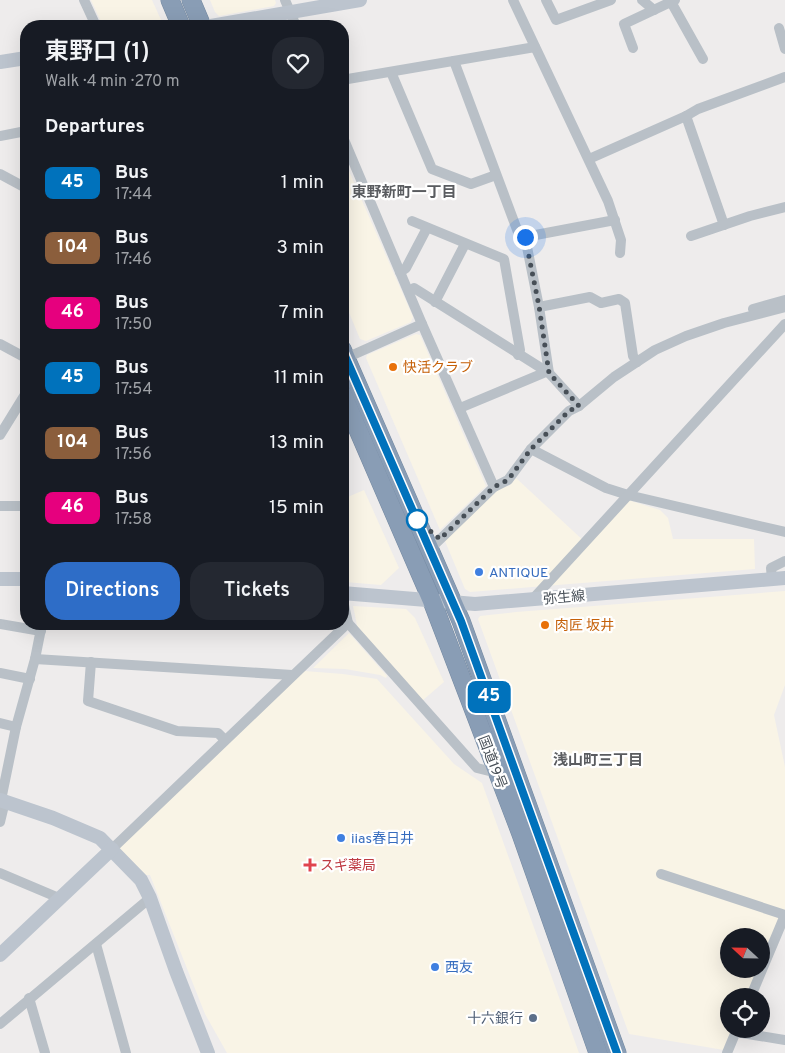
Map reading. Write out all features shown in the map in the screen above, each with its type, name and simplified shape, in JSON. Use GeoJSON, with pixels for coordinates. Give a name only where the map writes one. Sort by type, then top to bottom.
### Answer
{"type":"FeatureCollection","features":[{"type":"Feature","properties":{"kind":"highway"},"geometry":{"type":"LineString","coordinates":[[170,0],[178,20]]}},
{"type":"Feature","properties":{"kind":"highway"},"geometry":{"type":"LineString","coordinates":[[191,0],[199,20]]}},
{"type":"Feature","properties":{"kind":"highway","name":"国道19号"},"geometry":{"type":"LineString","coordinates":[[349,364],[453,602],[484,682],[617,1053]]}},
{"type":"Feature","properties":{"kind":"highway","name":"国道19号"},"geometry":{"type":"LineString","coordinates":[[349,409],[432,601],[521,834],[598,1053]]}},
{"type":"Feature","properties":{"kind":"street"},"geometry":{"type":"LineString","coordinates":[[84,0],[93,20]]}},
{"type":"Feature","properties":{"kind":"street"},"geometry":{"type":"LineString","coordinates":[[234,20],[287,6],[360,0]]}},
{"type":"Feature","properties":{"kind":"street"},"geometry":{"type":"LineString","coordinates":[[513,0],[590,159],[608,201],[621,240],[620,253]]}},
{"type":"Feature","properties":{"kind":"street"},"geometry":{"type":"LineString","coordinates":[[546,0],[556,20],[611,0]]}},
{"type":"Feature","properties":{"kind":"street"},"geometry":{"type":"LineString","coordinates":[[642,0],[654,10]]}},
{"type":"Feature","properties":{"kind":"street"},"geometry":{"type":"LineString","coordinates":[[633,48],[624,24],[672,1],[703,59]]}},
{"type":"Feature","properties":{"kind":"street"},"geometry":{"type":"LineString","coordinates":[[287,6],[293,20]]}},
{"type":"Feature","properties":{"kind":"street"},"geometry":{"type":"LineString","coordinates":[[779,28],[785,49]]}},
{"type":"Feature","properties":{"kind":"street"},"geometry":{"type":"LineString","coordinates":[[349,79],[535,47]]}},
{"type":"Feature","properties":{"kind":"street"},"geometry":{"type":"LineString","coordinates":[[0,62],[20,59]]}},
{"type":"Feature","properties":{"kind":"street"},"geometry":{"type":"LineString","coordinates":[[454,61],[519,235],[525,237],[615,220]]}},
{"type":"Feature","properties":{"kind":"street"},"geometry":{"type":"LineString","coordinates":[[390,72],[432,169],[470,184],[496,175]]}},
{"type":"Feature","properties":{"kind":"street"},"geometry":{"type":"LineString","coordinates":[[590,159],[698,109],[785,77]]}},
{"type":"Feature","properties":{"kind":"street"},"geometry":{"type":"LineString","coordinates":[[686,116],[724,225]]}},
{"type":"Feature","properties":{"kind":"street"},"geometry":{"type":"LineString","coordinates":[[0,136],[20,132]]}},
{"type":"Feature","properties":{"kind":"street"},"geometry":{"type":"LineString","coordinates":[[349,152],[494,487]]}},
{"type":"Feature","properties":{"kind":"street"},"geometry":{"type":"LineString","coordinates":[[0,174],[20,185]]}},
{"type":"Feature","properties":{"kind":"street"},"geometry":{"type":"LineString","coordinates":[[691,236],[785,207]]}},
{"type":"Feature","properties":{"kind":"street"},"geometry":{"type":"LineString","coordinates":[[412,221],[504,259],[520,350],[518,355]]}},
{"type":"Feature","properties":{"kind":"street"},"geometry":{"type":"LineString","coordinates":[[400,272],[406,268],[427,228]]}},
{"type":"Feature","properties":{"kind":"street"},"geometry":{"type":"LineString","coordinates":[[525,237],[539,306],[547,372]]}},
{"type":"Feature","properties":{"kind":"street"},"geometry":{"type":"LineString","coordinates":[[435,302],[465,244]]}},
{"type":"Feature","properties":{"kind":"street"},"geometry":{"type":"LineString","coordinates":[[408,291],[414,288],[547,372],[579,406]]}},
{"type":"Feature","properties":{"kind":"street"},"geometry":{"type":"LineString","coordinates":[[539,306],[590,297],[601,302],[619,299],[625,303],[635,359]]}},
{"type":"Feature","properties":{"kind":"street"},"geometry":{"type":"LineString","coordinates":[[430,549],[494,487],[508,480],[531,449],[569,411],[579,406],[635,359],[685,330],[723,317],[785,300]]}},
{"type":"Feature","properties":{"kind":"street"},"geometry":{"type":"LineString","coordinates":[[635,359],[724,323],[785,307]]}},
{"type":"Feature","properties":{"kind":"street"},"geometry":{"type":"LineString","coordinates":[[349,351],[422,324]]}},
{"type":"Feature","properties":{"kind":"street"},"geometry":{"type":"LineString","coordinates":[[532,600],[785,324]]}},
{"type":"Feature","properties":{"kind":"street"},"geometry":{"type":"LineString","coordinates":[[0,344],[20,355]]}},
{"type":"Feature","properties":{"kind":"street"},"geometry":{"type":"LineString","coordinates":[[460,408],[547,372]]}},
{"type":"Feature","properties":{"kind":"street"},"geometry":{"type":"LineString","coordinates":[[0,435],[20,403]]}},
{"type":"Feature","properties":{"kind":"street"},"geometry":{"type":"LineString","coordinates":[[531,449],[606,488],[628,495],[785,532]]}},
{"type":"Feature","properties":{"kind":"street"},"geometry":{"type":"LineString","coordinates":[[0,506],[20,506]]}},
{"type":"Feature","properties":{"kind":"street"},"geometry":{"type":"LineString","coordinates":[[778,579],[771,568],[785,561]]}},
{"type":"Feature","properties":{"kind":"street"},"geometry":{"type":"LineString","coordinates":[[0,578],[20,579]]}},
{"type":"Feature","properties":{"kind":"street","name":"弥生線"},"geometry":{"type":"LineString","coordinates":[[349,595],[475,604],[778,579]]}},
{"type":"Feature","properties":{"kind":"street"},"geometry":{"type":"LineString","coordinates":[[0,624],[20,625]]}},
{"type":"Feature","properties":{"kind":"street"},"geometry":{"type":"LineString","coordinates":[[349,624],[477,768],[497,773]]}},
{"type":"Feature","properties":{"kind":"street"},"geometry":{"type":"LineString","coordinates":[[0,822],[2,800],[16,726],[36,659],[41,630]]}},
{"type":"Feature","properties":{"kind":"street"},"geometry":{"type":"LineString","coordinates":[[0,955],[340,630]]}},
{"type":"Feature","properties":{"kind":"street"},"geometry":{"type":"LineString","coordinates":[[36,659],[292,675]]}},
{"type":"Feature","properties":{"kind":"street"},"geometry":{"type":"LineString","coordinates":[[91,662],[88,701],[176,731],[218,732],[225,740]]}},
{"type":"Feature","properties":{"kind":"street"},"geometry":{"type":"LineString","coordinates":[[0,673],[30,679]]}},
{"type":"Feature","properties":{"kind":"street"},"geometry":{"type":"LineString","coordinates":[[0,724],[16,726]]}},
{"type":"Feature","properties":{"kind":"street"},"geometry":{"type":"LineString","coordinates":[[2,800],[53,818],[100,838],[141,880],[150,898],[208,1053]]}},
{"type":"Feature","properties":{"kind":"street"},"geometry":{"type":"LineString","coordinates":[[0,873],[59,898]]}},
{"type":"Feature","properties":{"kind":"street"},"geometry":{"type":"LineString","coordinates":[[661,874],[785,915],[754,988]]}},
{"type":"Feature","properties":{"kind":"street"},"geometry":{"type":"LineString","coordinates":[[0,1024],[150,898]]}},
{"type":"Feature","properties":{"kind":"street"},"geometry":{"type":"LineString","coordinates":[[96,944],[126,1053]]}},
{"type":"Feature","properties":{"kind":"street"},"geometry":{"type":"LineString","coordinates":[[29,998],[46,1053]]}},
{"type":"Feature","properties":{"kind":"street"},"geometry":{"type":"LineString","coordinates":[[203,1037],[214,1053]]}},
{"type":"Feature","properties":{"kind":"street"},"geometry":{"type":"LineString","coordinates":[[770,1037],[785,1040]]}},
{"type":"Feature","properties":{"kind":"street"},"geometry":{"type":"LineString","coordinates":[[727,1053],[734,1038]]}},
{"type":"Feature","properties":{"kind":"shaded area"},"geometry":{"type":"Polygon","coordinates":[[[91,0],[152,0],[161,20],[100,20],[91,0]]]}},
{"type":"Feature","properties":{"kind":"shaded area"},"geometry":{"type":"Polygon","coordinates":[[[210,0],[275,0],[276,3],[274,6],[219,16],[215,12],[210,0]]]}},
{"type":"Feature","properties":{"kind":"shaded area"},"geometry":{"type":"Polygon","coordinates":[[[349,171],[413,317],[411,322],[366,341],[360,339],[349,312],[349,171]]]}},
{"type":"Feature","properties":{"kind":"shaded area"},"geometry":{"type":"Polygon","coordinates":[[[416,334],[420,335],[486,486],[440,530],[366,358],[367,355],[416,334]]]}},
{"type":"Feature","properties":{"kind":"shaded area"},"geometry":{"type":"Polygon","coordinates":[[[516,478],[586,543],[628,500],[660,510],[668,518],[673,539],[754,539],[755,569],[470,592],[465,589],[445,541],[500,487],[509,486],[516,478]]]}},
{"type":"Feature","properties":{"kind":"shaded area"},"geometry":{"type":"Polygon","coordinates":[[[364,490],[399,568],[381,585],[349,582],[349,496],[364,490]]]}},
{"type":"Feature","properties":{"kind":"shaded area"},"geometry":{"type":"Polygon","coordinates":[[[785,591],[785,685],[774,715],[785,767],[785,911],[770,944],[770,928],[720,928],[720,978],[755,978],[751,988],[720,988],[720,1038],[730,1038],[724,1050],[629,1034],[478,619],[480,616],[785,591]]]}},
{"type":"Feature","properties":{"kind":"shaded area"},"geometry":{"type":"Polygon","coordinates":[[[353,606],[406,609],[415,618],[444,682],[422,701],[358,630],[353,606]]]}},
{"type":"Feature","properties":{"kind":"shaded area"},"geometry":{"type":"Polygon","coordinates":[[[349,633],[387,676],[386,678],[380,675],[345,669],[313,668],[349,633]]]}},
{"type":"Feature","properties":{"kind":"shaded area"},"geometry":{"type":"Polygon","coordinates":[[[304,671],[377,679],[454,764],[482,783],[579,1053],[227,1053],[205,1014],[150,875],[146,875],[119,849],[119,846],[304,671]]]}},
{"type":"Feature","properties":{"kind":"bus line","name":"45"},"geometry":{"type":"LineString","coordinates":[[349,365],[461,621],[617,1053]]}},
{"type":"Feature","properties":{"kind":"place","name":"快活クラブ"},"geometry":{"type":"Point","coordinates":[393,367]}},
{"type":"Feature","properties":{"kind":"place","name":"ANTIQUE"},"geometry":{"type":"Point","coordinates":[479,572]}},
{"type":"Feature","properties":{"kind":"place","name":"肉匠 坂井"},"geometry":{"type":"Point","coordinates":[545,625]}},
{"type":"Feature","properties":{"kind":"place","name":"iias春日井"},"geometry":{"type":"Point","coordinates":[341,838]}},
{"type":"Feature","properties":{"kind":"place","name":"スギ薬局"},"geometry":{"type":"Point","coordinates":[310,865]}},
{"type":"Feature","properties":{"kind":"place","name":"西友"},"geometry":{"type":"Point","coordinates":[435,967]}},
{"type":"Feature","properties":{"kind":"place","name":"十六銀行"},"geometry":{"type":"Point","coordinates":[533,1018]}},
{"type":"Feature","properties":{"kind":"district","name":"東野新町一丁目"},"geometry":{"type":"Point","coordinates":[404,192]}},
{"type":"Feature","properties":{"kind":"district","name":"浅山町三丁目"},"geometry":{"type":"Point","coordinates":[598,760]}},
{"type":"Feature","properties":{"kind":"route"},"geometry":{"type":"LineString","coordinates":[[417,520],[440,539],[494,487],[508,480],[531,449],[569,411],[579,406],[549,373],[539,306],[525,237]]}}]}
